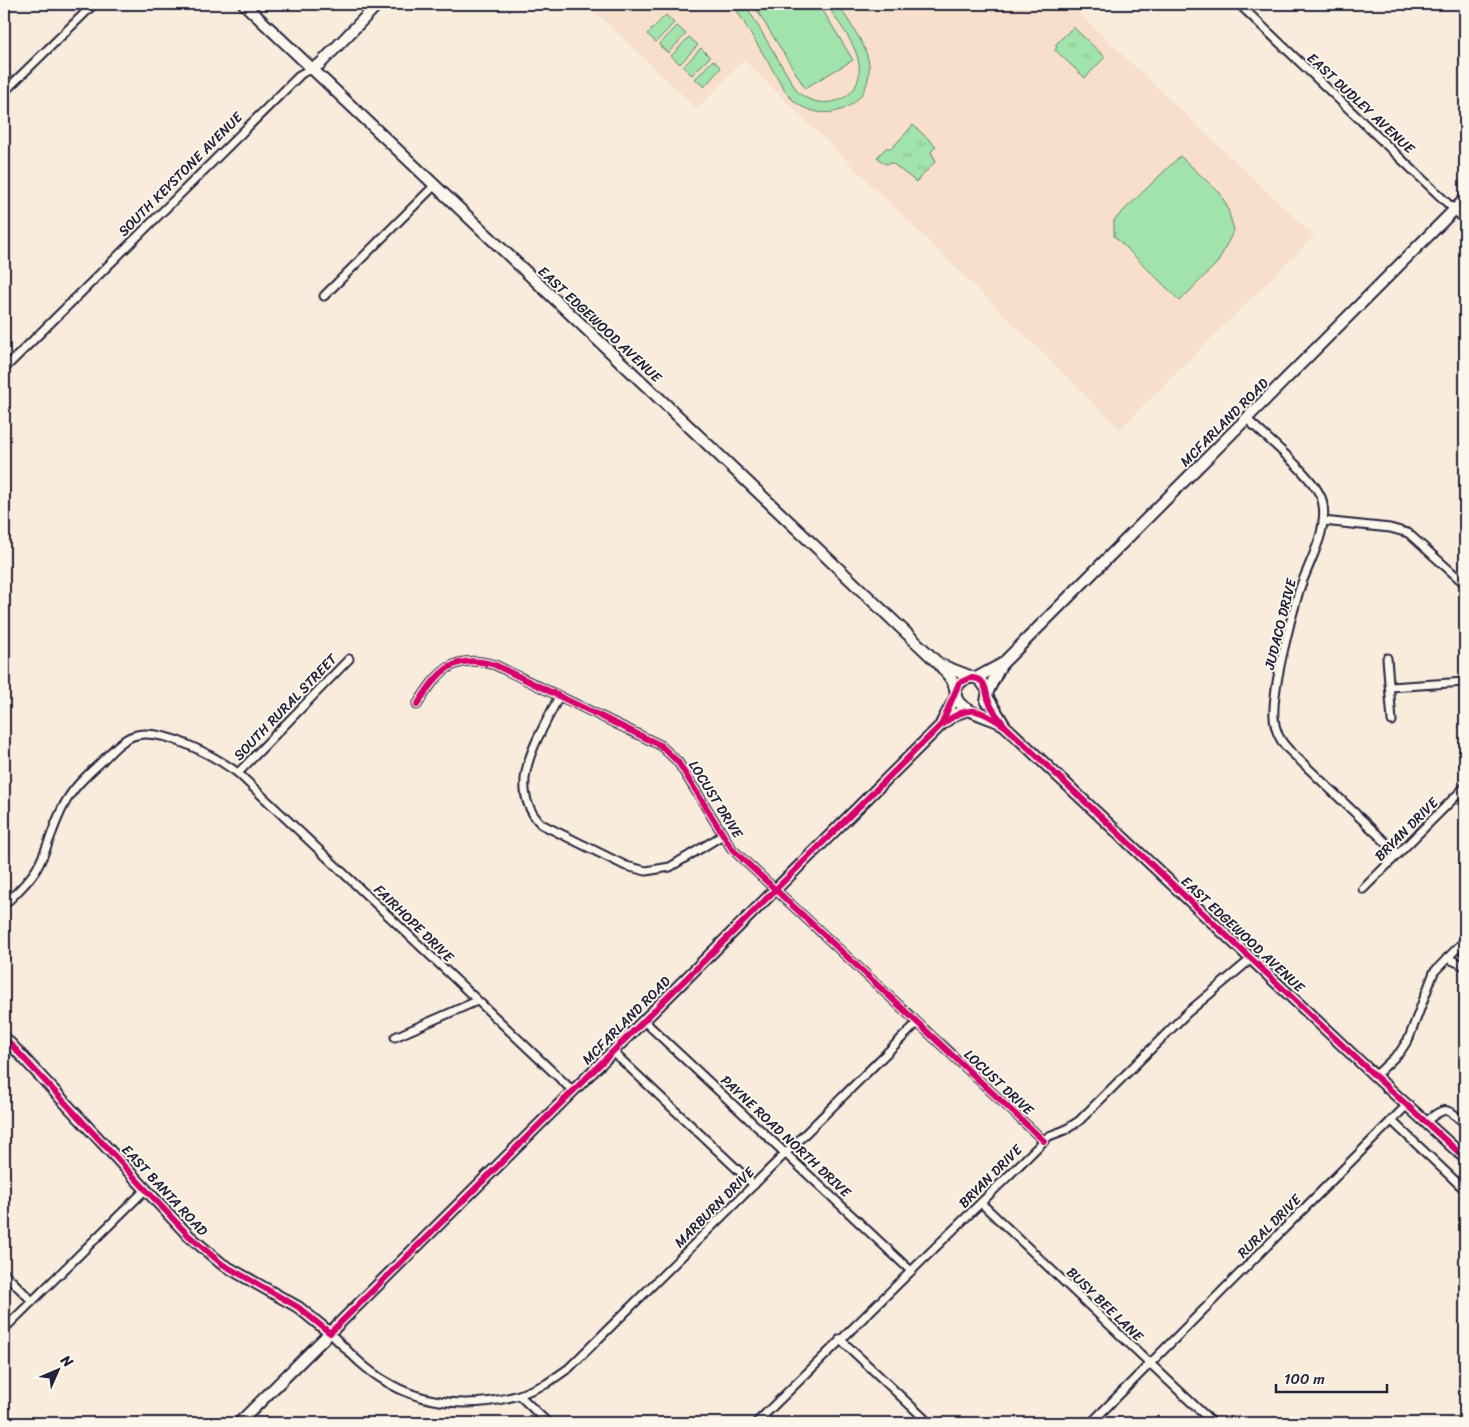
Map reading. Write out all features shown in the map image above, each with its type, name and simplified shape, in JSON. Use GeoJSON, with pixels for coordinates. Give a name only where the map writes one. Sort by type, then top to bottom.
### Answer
{"type":"FeatureCollection","features":[{"type":"Feature","properties":{"kind":"street"},"geometry":{"type":"LineString","coordinates":[[4,92],[94,4]]}},
{"type":"Feature","properties":{"kind":"street","name":"EAST EDGEWOOD AVENUE"},"geometry":{"type":"LineString","coordinates":[[244,4],[310,69],[940,664],[952,680],[961,706],[1005,726]]}},
{"type":"Feature","properties":{"kind":"street","name":"SOUTH KEYSTONE AVENUE"},"geometry":{"type":"LineString","coordinates":[[4,369],[301,74],[317,66],[378,4]]}},
{"type":"Feature","properties":{"kind":"street","name":"EAST DUDLEY AVENUE"},"geometry":{"type":"LineString","coordinates":[[1239,4],[1465,220]]}},
{"type":"Feature","properties":{"kind":"street"},"geometry":{"type":"LineString","coordinates":[[324,296],[434,186]]}},
{"type":"Feature","properties":{"kind":"street","name":"MCFARLAND ROAD"},"geometry":{"type":"LineString","coordinates":[[973,678],[1002,664],[1465,199]]}},
{"type":"Feature","properties":{"kind":"street"},"geometry":{"type":"LineString","coordinates":[[1247,419],[1312,483],[1322,500],[1323,521],[1390,528],[1405,532],[1416,538],[1465,584]]}},
{"type":"Feature","properties":{"kind":"street","name":"JUDACO DRIVE"},"geometry":{"type":"LineString","coordinates":[[1323,521],[1299,591],[1280,671],[1274,716],[1278,735],[1288,749],[1398,854]]}},
{"type":"Feature","properties":{"kind":"street"},"geometry":{"type":"LineString","coordinates":[[1387,658],[1392,721]]}},
{"type":"Feature","properties":{"kind":"street","name":"SOUTH RURAL STREET"},"geometry":{"type":"LineString","coordinates":[[238,773],[349,659]]}},
{"type":"Feature","properties":{"kind":"street","name":"LOCUST DRIVE"},"geometry":{"type":"LineString","coordinates":[[417,705],[442,671],[454,664],[471,661],[495,665],[653,740],[678,762],[732,849],[1044,1141]]}},
{"type":"Feature","properties":{"kind":"street","name":"EAST EDGEWOOD AVENUE"},"geometry":{"type":"LineString","coordinates":[[940,664],[985,684],[988,695],[1005,726],[1375,1076],[1465,1158]]}},
{"type":"Feature","properties":{"kind":"street","name":"MCFARLAND ROAD"},"geometry":{"type":"LineString","coordinates":[[988,695],[1002,664]]}},
{"type":"Feature","properties":{"kind":"street"},"geometry":{"type":"LineString","coordinates":[[956,693],[959,684],[973,678]]}},
{"type":"Feature","properties":{"kind":"street"},"geometry":{"type":"LineString","coordinates":[[1390,687],[1465,682]]}},
{"type":"Feature","properties":{"kind":"street","name":"MCFARLAND ROAD"},"geometry":{"type":"LineString","coordinates":[[941,725],[956,693]]}},
{"type":"Feature","properties":{"kind":"street"},"geometry":{"type":"LineString","coordinates":[[970,710],[982,706],[988,695]]}},
{"type":"Feature","properties":{"kind":"street"},"geometry":{"type":"LineString","coordinates":[[559,696],[524,777],[526,801],[532,814],[541,824],[626,866],[646,871],[670,867],[723,835]]}},
{"type":"Feature","properties":{"kind":"street","name":"MCFARLAND ROAD"},"geometry":{"type":"LineString","coordinates":[[239,1423],[941,725],[956,714],[970,710]]}},
{"type":"Feature","properties":{"kind":"street","name":"FAIRHOPE DRIVE"},"geometry":{"type":"LineString","coordinates":[[4,905],[27,882],[37,867],[60,811],[71,793],[124,741],[139,734],[156,734],[213,757],[238,773],[573,1091]]}},
{"type":"Feature","properties":{"kind":"street","name":"BRYAN DRIVE"},"geometry":{"type":"LineString","coordinates":[[1363,889],[1465,787]]}},
{"type":"Feature","properties":{"kind":"street"},"geometry":{"type":"LineString","coordinates":[[1375,1076],[1400,1052],[1409,1038],[1429,980],[1465,940]]}},
{"type":"Feature","properties":{"kind":"street"},"geometry":{"type":"LineString","coordinates":[[1447,958],[1465,966]]}},
{"type":"Feature","properties":{"kind":"street","name":"BRYAN DRIVE"},"geometry":{"type":"LineString","coordinates":[[756,1423],[840,1338],[981,1204],[1049,1136],[1062,1132],[1079,1121],[1187,1013],[1251,959]]}},
{"type":"Feature","properties":{"kind":"street"},"geometry":{"type":"LineString","coordinates":[[395,1037],[477,1001]]}},
{"type":"Feature","properties":{"kind":"street","name":"PAYNE ROAD NORTH DRIVE"},"geometry":{"type":"LineString","coordinates":[[644,1021],[911,1271]]}},
{"type":"Feature","properties":{"kind":"street","name":"MARBURN DRIVE"},"geometry":{"type":"LineString","coordinates":[[519,1395],[546,1384],[569,1368],[917,1023]]}},
{"type":"Feature","properties":{"kind":"street","name":"EAST BANTA ROAD"},"geometry":{"type":"LineString","coordinates":[[4,1037],[188,1235],[214,1258],[298,1307],[330,1333],[373,1374],[416,1396],[440,1402],[468,1403],[519,1395]]}},
{"type":"Feature","properties":{"kind":"street"},"geometry":{"type":"LineString","coordinates":[[612,1052],[754,1185]]}},
{"type":"Feature","properties":{"kind":"street","name":"RURAL DRIVE"},"geometry":{"type":"LineString","coordinates":[[1091,1423],[1407,1105]]}},
{"type":"Feature","properties":{"kind":"street"},"geometry":{"type":"LineString","coordinates":[[1426,1122],[1436,1112],[1445,1110],[1452,1112],[1465,1124]]}},
{"type":"Feature","properties":{"kind":"street"},"geometry":{"type":"LineString","coordinates":[[1392,1121],[1465,1190]]}},
{"type":"Feature","properties":{"kind":"street"},"geometry":{"type":"LineString","coordinates":[[4,1329],[146,1189]]}},
{"type":"Feature","properties":{"kind":"street","name":"BUSY BEE LANE"},"geometry":{"type":"LineString","coordinates":[[981,1204],[1213,1423]]}},
{"type":"Feature","properties":{"kind":"street"},"geometry":{"type":"LineString","coordinates":[[4,1273],[32,1301]]}},
{"type":"Feature","properties":{"kind":"street"},"geometry":{"type":"LineString","coordinates":[[840,1338],[929,1423]]}},
{"type":"Feature","properties":{"kind":"street"},"geometry":{"type":"LineString","coordinates":[[519,1395],[548,1423]]}},
{"type":"Feature","properties":{"kind":"shaded area"},"geometry":{"type":"Polygon","coordinates":[[[587,4],[1069,4],[1314,236],[1120,429],[744,60],[697,109],[587,4]]]}},
{"type":"Feature","properties":{"kind":"green space"},"geometry":{"type":"Polygon","coordinates":[[[733,4],[745,4],[797,91],[806,98],[817,102],[828,102],[839,100],[848,95],[855,87],[859,77],[859,65],[855,49],[827,4],[838,4],[861,41],[868,57],[867,82],[861,95],[851,105],[838,111],[824,113],[810,110],[797,103],[786,92],[733,4]]]}},
{"type":"Feature","properties":{"kind":"green space"},"geometry":{"type":"Polygon","coordinates":[[[753,4],[819,4],[853,60],[805,88],[753,4]]]}},
{"type":"Feature","properties":{"kind":"green space"},"geometry":{"type":"Polygon","coordinates":[[[666,15],[674,23],[656,42],[647,34],[666,15]]]}},
{"type":"Feature","properties":{"kind":"green space"},"geometry":{"type":"Polygon","coordinates":[[[677,26],[686,34],[668,53],[659,45],[677,26]]]}},
{"type":"Feature","properties":{"kind":"green space"},"geometry":{"type":"Polygon","coordinates":[[[1073,27],[1105,57],[1085,78],[1055,50],[1057,47],[1055,45],[1073,27]]]}},
{"type":"Feature","properties":{"kind":"green space"},"geometry":{"type":"Polygon","coordinates":[[[689,37],[698,45],[680,64],[671,56],[689,37]]]}},
{"type":"Feature","properties":{"kind":"green space"},"geometry":{"type":"Polygon","coordinates":[[[701,48],[710,57],[692,75],[683,67],[701,48]]]}},
{"type":"Feature","properties":{"kind":"green space"},"geometry":{"type":"Polygon","coordinates":[[[713,60],[721,68],[704,87],[695,79],[713,60]]]}},
{"type":"Feature","properties":{"kind":"green space"},"geometry":{"type":"Polygon","coordinates":[[[913,125],[936,146],[931,152],[936,161],[916,182],[892,163],[885,164],[877,157],[886,148],[892,148],[913,125]]]}},
{"type":"Feature","properties":{"kind":"green space"},"geometry":{"type":"Polygon","coordinates":[[[1180,156],[1220,193],[1227,206],[1234,230],[1218,262],[1180,301],[1114,236],[1114,220],[1180,156]]]}},
{"type":"Feature","properties":{"kind":"cycle path"},"geometry":{"type":"LineString","coordinates":[[417,705],[432,683],[448,668],[457,663],[468,661],[480,662],[495,665],[660,745],[678,762],[732,849],[1044,1141]]}},
{"type":"Feature","properties":{"kind":"cycle path"},"geometry":{"type":"LineString","coordinates":[[942,723],[959,683],[970,678],[975,678],[982,682],[991,706],[1005,726],[1375,1076],[1465,1158]]}},
{"type":"Feature","properties":{"kind":"cycle path"},"geometry":{"type":"LineString","coordinates":[[4,1037],[188,1235],[222,1264],[298,1307],[330,1333],[941,725],[959,714],[973,711],[987,715],[1005,726]]}}]}
